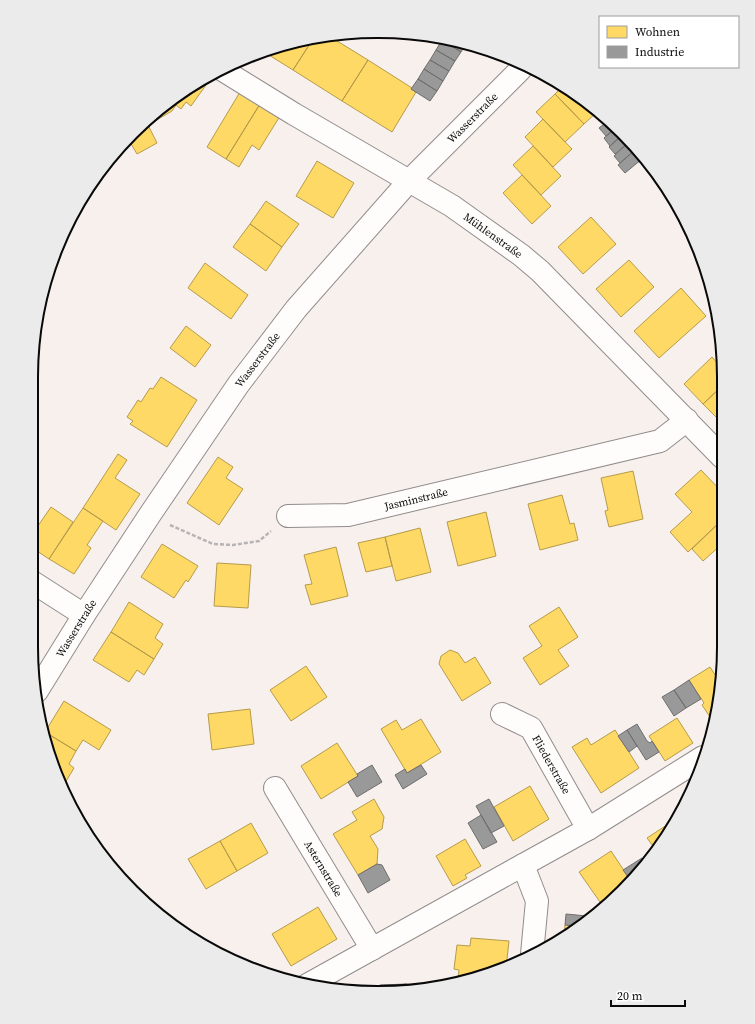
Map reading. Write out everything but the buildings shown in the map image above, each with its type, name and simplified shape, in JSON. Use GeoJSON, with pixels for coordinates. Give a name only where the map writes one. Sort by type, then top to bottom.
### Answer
{"type":"FeatureCollection","features":[{"type":"Feature","properties":{"kind":"street","name":"Wasserstraße"},"geometry":{"type":"LineString","coordinates":[[40,685],[84,615],[151,513],[238,385],[296,309],[409,181],[520,70]]}},
{"type":"Feature","properties":{"kind":"street","name":"Mühlenstraße"},"geometry":{"type":"LineString","coordinates":[[227,73],[294,114],[452,206],[521,255],[540,271],[717,452]]}},
{"type":"Feature","properties":{"kind":"street","name":"Jasminstraße"},"geometry":{"type":"LineString","coordinates":[[288,516],[348,515],[660,440],[687,420]]}},
{"type":"Feature","properties":{"kind":"street"},"geometry":{"type":"LineString","coordinates":[[38,585],[84,615]]}},
{"type":"Feature","properties":{"kind":"street","name":"Fliederstraße"},"geometry":{"type":"LineString","coordinates":[[502,714],[531,728],[588,829]]}},
{"type":"Feature","properties":{"kind":"street"},"geometry":{"type":"LineString","coordinates":[[318,980],[588,829],[697,761]]}},
{"type":"Feature","properties":{"kind":"street","name":"Asternstraße"},"geometry":{"type":"LineString","coordinates":[[275,788],[372,950]]}},
{"type":"Feature","properties":{"kind":"street"},"geometry":{"type":"LineString","coordinates":[[523,865],[537,901],[533,949]]}},
{"type":"Feature","properties":{"kind":"path"},"geometry":{"type":"LineString","coordinates":[[151,513],[164,522],[213,544],[233,545],[259,541],[288,516]]}}]}
